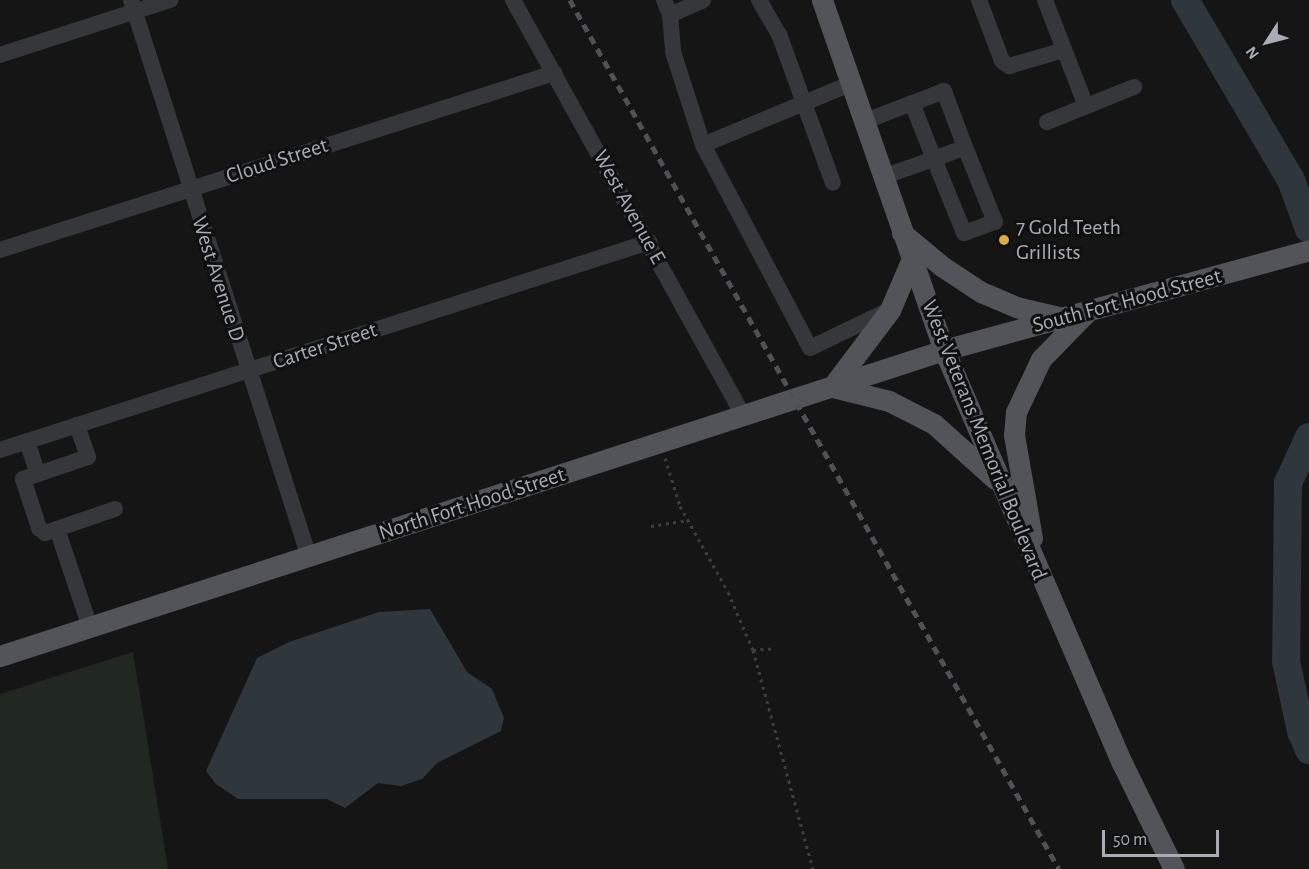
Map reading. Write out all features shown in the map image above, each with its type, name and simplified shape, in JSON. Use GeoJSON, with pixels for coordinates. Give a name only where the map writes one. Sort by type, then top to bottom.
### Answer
{"type":"FeatureCollection","features":[{"type":"Feature","properties":{"kind":"main road","name":"West Veterans Memorial Boulevard"},"geometry":{"type":"LineString","coordinates":[[822,0],[862,122],[944,350],[1038,574],[1122,763],[1174,869]]}},
{"type":"Feature","properties":{"kind":"main road"},"geometry":{"type":"LineString","coordinates":[[900,231],[943,267],[981,291],[1017,308],[1063,317]]}},
{"type":"Feature","properties":{"kind":"main road","name":"South Fort Hood Street"},"geometry":{"type":"LineString","coordinates":[[944,350],[1258,266],[1309,250]]}},
{"type":"Feature","properties":{"kind":"main road"},"geometry":{"type":"LineString","coordinates":[[911,261],[890,310],[832,387],[889,401],[934,424],[1000,483]]}},
{"type":"Feature","properties":{"kind":"main road"},"geometry":{"type":"LineString","coordinates":[[1038,574],[1014,435],[1016,412],[1041,359],[1086,313]]}},
{"type":"Feature","properties":{"kind":"main road","name":"North Fort Hood Street"},"geometry":{"type":"LineString","coordinates":[[0,656],[944,350]]}},
{"type":"Feature","properties":{"kind":"street"},"geometry":{"type":"LineString","coordinates":[[0,55],[132,6],[170,0]]}},
{"type":"Feature","properties":{"kind":"street","name":"West Avenue E"},"geometry":{"type":"LineString","coordinates":[[513,0],[744,416]]}},
{"type":"Feature","properties":{"kind":"street"},"geometry":{"type":"LineString","coordinates":[[703,0],[667,8],[673,52],[703,145],[810,348],[890,310]]}},
{"type":"Feature","properties":{"kind":"street"},"geometry":{"type":"LineString","coordinates":[[759,0],[779,34],[834,183]]}},
{"type":"Feature","properties":{"kind":"street"},"geometry":{"type":"LineString","coordinates":[[979,0],[1002,61],[1009,66],[1064,50]]}},
{"type":"Feature","properties":{"kind":"street"},"geometry":{"type":"LineString","coordinates":[[1045,0],[1086,106]]}},
{"type":"Feature","properties":{"kind":"street","name":"West Avenue D"},"geometry":{"type":"LineString","coordinates":[[132,6],[309,557]]}},
{"type":"Feature","properties":{"kind":"street","name":"Cloud Street"},"geometry":{"type":"LineString","coordinates":[[0,249],[554,73]]}},
{"type":"Feature","properties":{"kind":"street"},"geometry":{"type":"LineString","coordinates":[[703,145],[850,84]]}},
{"type":"Feature","properties":{"kind":"street"},"geometry":{"type":"LineString","coordinates":[[1047,122],[1134,87]]}},
{"type":"Feature","properties":{"kind":"street"},"geometry":{"type":"LineString","coordinates":[[862,122],[912,103],[944,91],[995,222],[964,233],[912,103]]}},
{"type":"Feature","properties":{"kind":"street"},"geometry":{"type":"LineString","coordinates":[[882,177],[965,147]]}},
{"type":"Feature","properties":{"kind":"street","name":"Carter Street"},"geometry":{"type":"LineString","coordinates":[[0,450],[649,242]]}},
{"type":"Feature","properties":{"kind":"street"},"geometry":{"type":"LineString","coordinates":[[77,425],[88,457],[23,479],[39,528],[45,533],[115,509]]}},
{"type":"Feature","properties":{"kind":"street"},"geometry":{"type":"LineString","coordinates":[[27,441],[38,474]]}},
{"type":"Feature","properties":{"kind":"street"},"geometry":{"type":"LineString","coordinates":[[57,529],[90,627]]}},
{"type":"Feature","properties":{"kind":"path"},"geometry":{"type":"LineString","coordinates":[[661,443],[687,520],[728,592],[753,650],[813,869]]}},
{"type":"Feature","properties":{"kind":"path"},"geometry":{"type":"LineString","coordinates":[[651,526],[687,520]]}},
{"type":"Feature","properties":{"kind":"path"},"geometry":{"type":"LineString","coordinates":[[753,650],[774,648]]}},
{"type":"Feature","properties":{"kind":"shaded area"},"geometry":{"type":"Polygon","coordinates":[[[430,609],[467,672],[492,689],[504,718],[501,731],[437,763],[422,779],[401,786],[378,783],[345,808],[327,799],[238,799],[216,784],[206,771],[257,658],[289,642],[379,612],[430,609]]]}},
{"type":"Feature","properties":{"kind":"shaded area"},"geometry":{"type":"Polygon","coordinates":[[[133,652],[168,869],[0,869],[0,694],[133,652]]]}},
{"type":"Feature","properties":{"kind":"waterway"},"geometry":{"type":"LineString","coordinates":[[1185,0],[1291,180],[1309,229]]}},
{"type":"Feature","properties":{"kind":"waterway"},"geometry":{"type":"LineString","coordinates":[[1309,437],[1288,483],[1286,661],[1301,731],[1309,750]]}},
{"type":"Feature","properties":{"kind":"railway"},"geometry":{"type":"LineString","coordinates":[[570,0],[1059,869]]}},
{"type":"Feature","properties":{"kind":"place","name":"7 Gold Teeth Grillists"},"geometry":{"type":"Point","coordinates":[1004,240]}}]}
